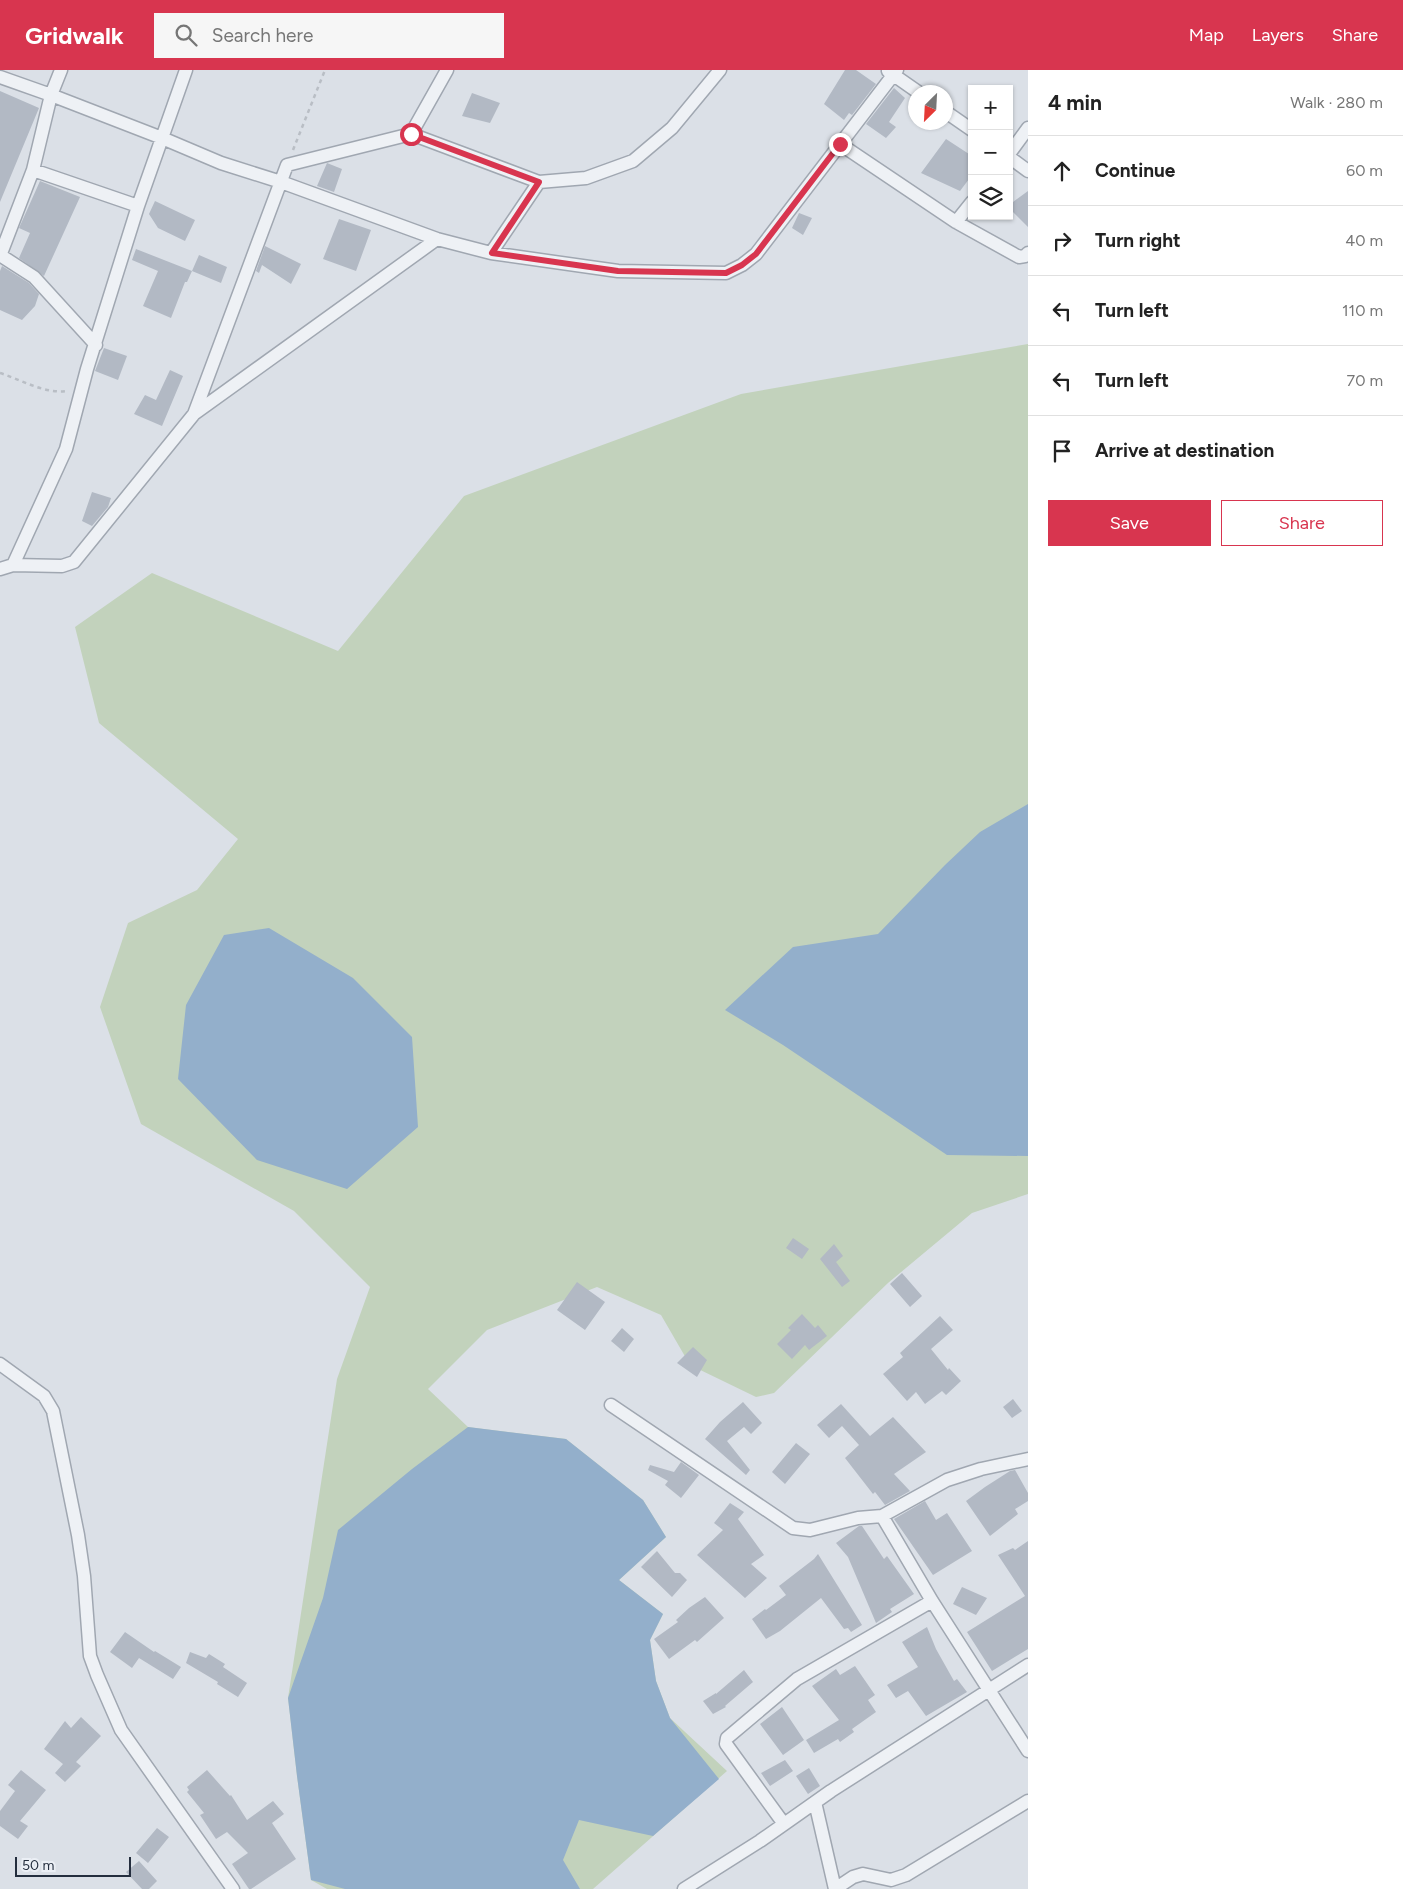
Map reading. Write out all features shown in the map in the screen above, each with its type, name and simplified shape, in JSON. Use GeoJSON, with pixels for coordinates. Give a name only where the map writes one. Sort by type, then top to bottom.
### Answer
{"type":"FeatureCollection","features":[{"type":"Feature","properties":{"kind":"street"},"geometry":{"type":"LineString","coordinates":[[61,70],[51,95],[33,170],[0,255],[34,277],[96,345]]}},
{"type":"Feature","properties":{"kind":"street"},"geometry":{"type":"LineString","coordinates":[[13,565],[66,449],[81,390],[138,206],[186,70]]}},
{"type":"Feature","properties":{"kind":"street"},"geometry":{"type":"LineString","coordinates":[[411,134],[447,70]]}},
{"type":"Feature","properties":{"kind":"street"},"geometry":{"type":"LineString","coordinates":[[194,414],[287,165],[411,134],[539,182],[586,178],[633,161],[672,128],[720,70]]}},
{"type":"Feature","properties":{"kind":"street"},"geometry":{"type":"LineString","coordinates":[[0,77],[162,138],[221,163],[281,182],[437,239],[492,253],[618,271],[726,273],[742,265],[756,254],[892,72],[909,85]]}},
{"type":"Feature","properties":{"kind":"street"},"geometry":{"type":"LineString","coordinates":[[953,117],[968,127]]}},
{"type":"Feature","properties":{"kind":"street"},"geometry":{"type":"LineString","coordinates":[[1013,149],[1028,128]]}},
{"type":"Feature","properties":{"kind":"street"},"geometry":{"type":"LineString","coordinates":[[840,144],[956,222],[1019,257],[1025,256],[1028,253]]}},
{"type":"Feature","properties":{"kind":"street"},"geometry":{"type":"LineString","coordinates":[[1013,158],[1028,171]]}},
{"type":"Feature","properties":{"kind":"street"},"geometry":{"type":"LineString","coordinates":[[33,170],[138,206]]}},
{"type":"Feature","properties":{"kind":"street"},"geometry":{"type":"LineString","coordinates":[[492,253],[539,182]]}},
{"type":"Feature","properties":{"kind":"street"},"geometry":{"type":"LineString","coordinates":[[956,222],[968,207]]}},
{"type":"Feature","properties":{"kind":"street"},"geometry":{"type":"LineString","coordinates":[[0,569],[13,565],[62,566],[74,562],[194,414],[437,239]]}},
{"type":"Feature","properties":{"kind":"street"},"geometry":{"type":"LineString","coordinates":[[0,1364],[44,1396],[52,1410],[78,1535],[84,1576],[90,1656],[120,1730],[233,1889]]}},
{"type":"Feature","properties":{"kind":"street"},"geometry":{"type":"LineString","coordinates":[[611,1405],[793,1528],[810,1530],[858,1518],[882,1516],[947,1480],[981,1469],[1028,1459]]}},
{"type":"Feature","properties":{"kind":"street"},"geometry":{"type":"LineString","coordinates":[[882,1516],[932,1601],[1028,1751]]}},
{"type":"Feature","properties":{"kind":"street"},"geometry":{"type":"LineString","coordinates":[[784,1824],[726,1744],[727,1738],[797,1679],[932,1601]]}},
{"type":"Feature","properties":{"kind":"street"},"geometry":{"type":"LineString","coordinates":[[684,1889],[1028,1664]]}},
{"type":"Feature","properties":{"kind":"street"},"geometry":{"type":"LineString","coordinates":[[815,1802],[835,1889],[853,1877],[863,1874],[891,1880],[906,1875],[1028,1801]]}},
{"type":"Feature","properties":{"kind":"path"},"geometry":{"type":"LineString","coordinates":[[287,165],[325,70]]}},
{"type":"Feature","properties":{"kind":"path"},"geometry":{"type":"LineString","coordinates":[[0,373],[40,389],[59,392],[81,390]]}},
{"type":"Feature","properties":{"kind":"green space"},"geometry":{"type":"Polygon","coordinates":[[[1028,344],[1028,1194],[972,1213],[888,1283],[774,1393],[756,1397],[690,1365],[661,1315],[597,1287],[487,1330],[428,1389],[468,1427],[566,1439],[643,1500],[666,1537],[619,1580],[663,1614],[650,1640],[656,1681],[670,1718],[727,1771],[593,1889],[327,1889],[311,1880],[288,1698],[337,1379],[370,1287],[294,1211],[141,1124],[100,1007],[128,923],[197,890],[238,839],[99,723],[75,627],[152,573],[338,651],[464,496],[741,394],[1028,344]]]}},
{"type":"Feature","properties":{"kind":"water"},"geometry":{"type":"Polygon","coordinates":[[[1028,804],[1028,1156],[947,1155],[783,1045],[725,1010],[793,947],[878,934],[980,832],[1028,804]]]}},
{"type":"Feature","properties":{"kind":"water"},"geometry":{"type":"Polygon","coordinates":[[[269,928],[353,978],[412,1037],[418,1127],[347,1189],[257,1160],[178,1079],[186,1005],[224,935],[269,928]]]}},
{"type":"Feature","properties":{"kind":"water"},"geometry":{"type":"Polygon","coordinates":[[[468,1427],[566,1439],[643,1500],[666,1537],[619,1580],[663,1614],[650,1640],[656,1681],[670,1718],[719,1779],[653,1836],[579,1820],[563,1860],[580,1889],[345,1889],[311,1880],[288,1698],[323,1598],[338,1530],[412,1469],[468,1427]]]}},
{"type":"Feature","properties":{"kind":"building"},"geometry":{"type":"Polygon","coordinates":[[[845,70],[856,70],[876,84],[852,115],[849,113],[844,120],[824,104],[845,70]]]}},
{"type":"Feature","properties":{"kind":"building"},"geometry":{"type":"Polygon","coordinates":[[[894,88],[905,98],[889,122],[896,127],[886,138],[866,124],[894,88]]]}},
{"type":"Feature","properties":{"kind":"building"},"geometry":{"type":"Polygon","coordinates":[[[0,91],[39,108],[0,202],[0,91]]]}},
{"type":"Feature","properties":{"kind":"building"},"geometry":{"type":"Polygon","coordinates":[[[472,93],[500,103],[490,123],[462,116],[472,93]]]}},
{"type":"Feature","properties":{"kind":"building"},"geometry":{"type":"Polygon","coordinates":[[[946,139],[968,153],[968,180],[960,191],[921,173],[946,139]]]}},
{"type":"Feature","properties":{"kind":"building"},"geometry":{"type":"Polygon","coordinates":[[[327,163],[342,169],[334,192],[317,186],[327,163]]]}},
{"type":"Feature","properties":{"kind":"building"},"geometry":{"type":"Polygon","coordinates":[[[40,181],[80,197],[44,276],[19,258],[30,233],[19,228],[40,181]]]}},
{"type":"Feature","properties":{"kind":"building"},"geometry":{"type":"Polygon","coordinates":[[[1028,191],[1028,227],[1013,212],[1013,202],[1028,191]]]}},
{"type":"Feature","properties":{"kind":"building"},"geometry":{"type":"Polygon","coordinates":[[[155,201],[195,220],[185,241],[158,228],[149,214],[155,201]]]}},
{"type":"Feature","properties":{"kind":"building"},"geometry":{"type":"Polygon","coordinates":[[[799,213],[812,218],[803,235],[792,228],[799,213]]]}},
{"type":"Feature","properties":{"kind":"building"},"geometry":{"type":"Polygon","coordinates":[[[339,219],[371,230],[356,271],[323,259],[339,219]]]}},
{"type":"Feature","properties":{"kind":"building"},"geometry":{"type":"Polygon","coordinates":[[[265,246],[301,264],[291,284],[262,265],[259,273],[256,271],[265,246]]]}},
{"type":"Feature","properties":{"kind":"building"},"geometry":{"type":"Polygon","coordinates":[[[136,249],[192,271],[187,282],[185,282],[171,318],[143,306],[158,271],[132,260],[136,249]]]}},
{"type":"Feature","properties":{"kind":"building"},"geometry":{"type":"Polygon","coordinates":[[[199,255],[227,267],[221,283],[192,271],[199,255]]]}},
{"type":"Feature","properties":{"kind":"building"},"geometry":{"type":"Polygon","coordinates":[[[2,266],[29,283],[39,294],[35,306],[22,320],[0,310],[0,271],[2,266]]]}},
{"type":"Feature","properties":{"kind":"building"},"geometry":{"type":"Polygon","coordinates":[[[104,348],[127,356],[118,380],[95,371],[104,348]]]}},
{"type":"Feature","properties":{"kind":"building"},"geometry":{"type":"Polygon","coordinates":[[[170,370],[183,376],[162,426],[134,414],[145,395],[156,400],[170,370]]]}},
{"type":"Feature","properties":{"kind":"building"},"geometry":{"type":"Polygon","coordinates":[[[92,492],[111,498],[108,507],[92,526],[82,521],[92,492]]]}},
{"type":"Feature","properties":{"kind":"building"},"geometry":{"type":"Polygon","coordinates":[[[793,1238],[809,1249],[802,1259],[786,1248],[793,1238]]]}},
{"type":"Feature","properties":{"kind":"building"},"geometry":{"type":"Polygon","coordinates":[[[834,1244],[843,1256],[836,1262],[850,1281],[842,1287],[820,1259],[834,1244]]]}},
{"type":"Feature","properties":{"kind":"building"},"geometry":{"type":"Polygon","coordinates":[[[902,1273],[922,1296],[910,1307],[890,1284],[902,1273]]]}},
{"type":"Feature","properties":{"kind":"building"},"geometry":{"type":"Polygon","coordinates":[[[577,1282],[605,1302],[585,1330],[557,1310],[577,1282]]]}},
{"type":"Feature","properties":{"kind":"building"},"geometry":{"type":"Polygon","coordinates":[[[802,1314],[815,1328],[818,1325],[827,1336],[809,1350],[805,1345],[792,1359],[777,1344],[791,1330],[788,1328],[802,1314]]]}},
{"type":"Feature","properties":{"kind":"building"},"geometry":{"type":"Polygon","coordinates":[[[940,1316],[953,1330],[931,1349],[948,1370],[949,1368],[961,1381],[946,1395],[942,1391],[925,1404],[916,1392],[907,1401],[883,1374],[903,1357],[900,1353],[940,1316]]]}},
{"type":"Feature","properties":{"kind":"building"},"geometry":{"type":"Polygon","coordinates":[[[622,1328],[634,1339],[624,1352],[611,1341],[622,1328]]]}},
{"type":"Feature","properties":{"kind":"building"},"geometry":{"type":"Polygon","coordinates":[[[693,1347],[707,1360],[697,1377],[677,1363],[693,1347]]]}},
{"type":"Feature","properties":{"kind":"building"},"geometry":{"type":"Polygon","coordinates":[[[1013,1399],[1022,1411],[1012,1418],[1003,1407],[1013,1399]]]}},
{"type":"Feature","properties":{"kind":"building"},"geometry":{"type":"Polygon","coordinates":[[[743,1402],[762,1423],[751,1434],[744,1427],[727,1441],[750,1470],[746,1475],[705,1439],[720,1422],[743,1402]]]}},
{"type":"Feature","properties":{"kind":"building"},"geometry":{"type":"Polygon","coordinates":[[[841,1404],[870,1436],[893,1417],[926,1452],[894,1474],[910,1491],[885,1505],[875,1492],[873,1494],[845,1458],[859,1445],[842,1426],[829,1438],[817,1425],[841,1404]]]}},
{"type":"Feature","properties":{"kind":"building"},"geometry":{"type":"Polygon","coordinates":[[[796,1443],[810,1454],[785,1484],[772,1472],[796,1443]]]}},
{"type":"Feature","properties":{"kind":"building"},"geometry":{"type":"Polygon","coordinates":[[[681,1462],[699,1475],[681,1498],[665,1485],[668,1481],[648,1470],[650,1465],[674,1472],[681,1462]]]}},
{"type":"Feature","properties":{"kind":"building"},"geometry":{"type":"Polygon","coordinates":[[[1015,1470],[1028,1493],[1028,1501],[1015,1509],[1018,1514],[990,1536],[966,1501],[1010,1471],[1015,1470]]]}},
{"type":"Feature","properties":{"kind":"building"},"geometry":{"type":"Polygon","coordinates":[[[925,1501],[936,1520],[947,1513],[972,1551],[933,1575],[894,1519],[925,1501]]]}},
{"type":"Feature","properties":{"kind":"building"},"geometry":{"type":"Polygon","coordinates":[[[730,1503],[744,1512],[738,1519],[764,1555],[751,1564],[767,1578],[745,1598],[697,1555],[723,1530],[714,1523],[730,1503]]]}},
{"type":"Feature","properties":{"kind":"building"},"geometry":{"type":"Polygon","coordinates":[[[859,1526],[862,1526],[884,1559],[887,1556],[914,1594],[890,1609],[892,1612],[876,1623],[848,1557],[836,1543],[859,1526]]]}},
{"type":"Feature","properties":{"kind":"building"},"geometry":{"type":"Polygon","coordinates":[[[1028,1541],[1028,1649],[992,1671],[967,1632],[1025,1596],[998,1555],[1013,1548],[1015,1550],[1028,1541]]]}},
{"type":"Feature","properties":{"kind":"building"},"geometry":{"type":"Polygon","coordinates":[[[657,1551],[675,1573],[680,1573],[687,1580],[672,1597],[641,1567],[657,1551]]]}},
{"type":"Feature","properties":{"kind":"building"},"geometry":{"type":"Polygon","coordinates":[[[818,1554],[862,1625],[851,1632],[848,1628],[844,1629],[821,1598],[780,1631],[766,1639],[752,1619],[786,1595],[779,1586],[818,1554]]]}},
{"type":"Feature","properties":{"kind":"building"},"geometry":{"type":"Polygon","coordinates":[[[962,1587],[987,1598],[976,1615],[953,1604],[962,1587]]]}},
{"type":"Feature","properties":{"kind":"building"},"geometry":{"type":"Polygon","coordinates":[[[705,1597],[724,1618],[697,1642],[695,1640],[669,1659],[654,1639],[678,1622],[676,1620],[705,1597]]]}},
{"type":"Feature","properties":{"kind":"building"},"geometry":{"type":"Polygon","coordinates":[[[927,1627],[936,1649],[954,1681],[957,1679],[967,1692],[926,1716],[908,1691],[896,1698],[887,1685],[918,1667],[902,1642],[927,1627]]]}},
{"type":"Feature","properties":{"kind":"building"},"geometry":{"type":"Polygon","coordinates":[[[125,1632],[154,1652],[181,1667],[173,1679],[139,1658],[132,1668],[110,1652],[125,1632]]]}},
{"type":"Feature","properties":{"kind":"building"},"geometry":{"type":"Polygon","coordinates":[[[190,1652],[206,1658],[209,1654],[225,1664],[223,1667],[247,1683],[238,1697],[217,1684],[218,1682],[186,1663],[190,1652]]]}},
{"type":"Feature","properties":{"kind":"building"},"geometry":{"type":"Polygon","coordinates":[[[855,1666],[875,1695],[868,1700],[876,1712],[852,1729],[854,1732],[840,1742],[838,1739],[814,1753],[806,1740],[839,1720],[812,1686],[836,1669],[840,1675],[855,1666]]]}},
{"type":"Feature","properties":{"kind":"building"},"geometry":{"type":"Polygon","coordinates":[[[744,1670],[753,1682],[726,1707],[713,1714],[703,1701],[716,1694],[744,1670]]]}},
{"type":"Feature","properties":{"kind":"building"},"geometry":{"type":"Polygon","coordinates":[[[782,1707],[804,1740],[783,1755],[760,1724],[782,1707]]]}},
{"type":"Feature","properties":{"kind":"building"},"geometry":{"type":"Polygon","coordinates":[[[81,1717],[101,1736],[76,1762],[81,1766],[65,1782],[55,1773],[63,1764],[44,1749],[65,1721],[71,1728],[81,1717]]]}},
{"type":"Feature","properties":{"kind":"building"},"geometry":{"type":"Polygon","coordinates":[[[785,1760],[793,1771],[770,1786],[761,1773],[785,1760]]]}},
{"type":"Feature","properties":{"kind":"building"},"geometry":{"type":"Polygon","coordinates":[[[809,1768],[820,1786],[808,1794],[796,1776],[809,1768]]]}},
{"type":"Feature","properties":{"kind":"building"},"geometry":{"type":"Polygon","coordinates":[[[21,1770],[46,1790],[20,1821],[28,1826],[18,1839],[0,1826],[0,1811],[15,1791],[8,1785],[21,1770]]]}},
{"type":"Feature","properties":{"kind":"building"},"geometry":{"type":"Polygon","coordinates":[[[207,1770],[231,1795],[247,1820],[273,1801],[284,1814],[272,1823],[296,1859],[251,1889],[249,1889],[232,1864],[248,1853],[227,1832],[216,1839],[200,1815],[204,1813],[187,1792],[189,1790],[187,1787],[207,1770]]]}},
{"type":"Feature","properties":{"kind":"building"},"geometry":{"type":"Polygon","coordinates":[[[157,1828],[169,1837],[148,1863],[136,1853],[157,1828]]]}},
{"type":"Feature","properties":{"kind":"building"},"geometry":{"type":"Polygon","coordinates":[[[139,1861],[157,1881],[149,1889],[142,1889],[126,1872],[139,1861]]]}},
{"type":"Feature","properties":{"kind":"route"},"geometry":{"type":"LineString","coordinates":[[411,134],[539,182],[492,253],[618,271],[726,273],[742,265],[756,254],[840,144]]}}]}
